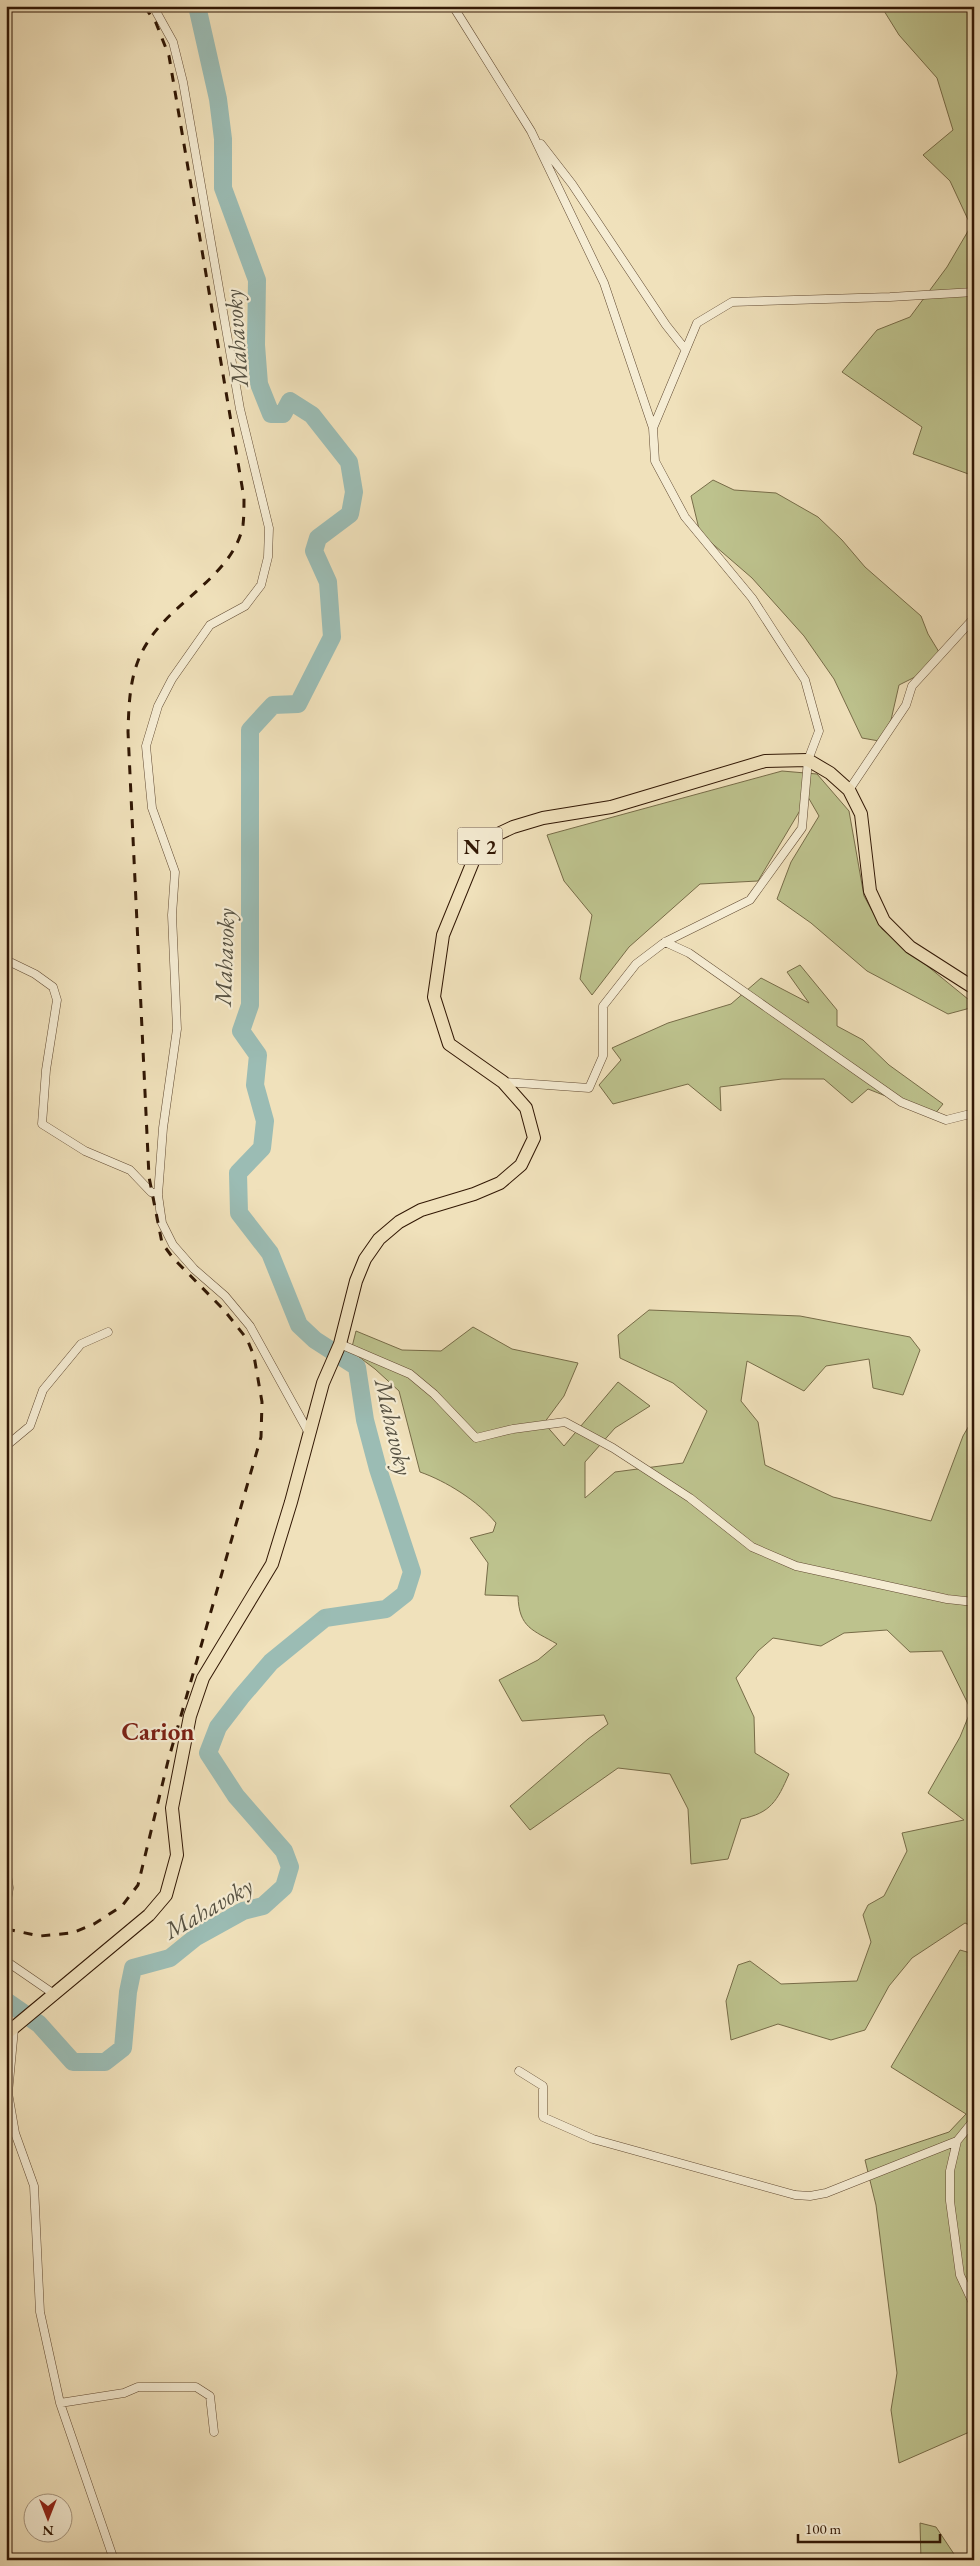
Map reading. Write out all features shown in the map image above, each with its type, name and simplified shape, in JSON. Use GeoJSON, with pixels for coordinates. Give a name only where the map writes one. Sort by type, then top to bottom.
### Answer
{"type":"FeatureCollection","features":[{"type":"Feature","properties":{"kind":"main road"},"geometry":{"type":"LineString","coordinates":[[808,760],[830,773],[849,790],[861,814],[870,891],[884,921],[910,947],[974,988]]}},
{"type":"Feature","properties":{"kind":"main road","name":"N 2"},"geometry":{"type":"LineString","coordinates":[[10,2031],[149,1915],[166,1895],[177,1855],[172,1808],[190,1716],[203,1678],[272,1564],[323,1383],[340,1344],[356,1281],[365,1259],[379,1239],[399,1222],[421,1210],[474,1194],[500,1183],[521,1165],[534,1138],[526,1108],[503,1082],[449,1044],[434,998],[443,935],[481,842],[513,827],[543,818],[611,807],[765,761],[808,760]]}},
{"type":"Feature","properties":{"kind":"street"},"geometry":{"type":"LineString","coordinates":[[153,6],[174,42],[183,82],[240,409],[269,528],[268,557],[261,585],[245,606],[210,625],[172,679],[158,706],[146,746],[152,808],[175,872],[172,916],[177,1030],[163,1128],[158,1195],[162,1223],[173,1245],[194,1269],[225,1296],[250,1326],[309,1433]]}},
{"type":"Feature","properties":{"kind":"street"},"geometry":{"type":"LineString","coordinates":[[453,6],[531,131],[572,184],[666,325],[685,349]]}},
{"type":"Feature","properties":{"kind":"street"},"geometry":{"type":"LineString","coordinates":[[503,1082],[589,1088],[603,1056],[603,1006],[636,964],[665,942],[750,900],[802,828],[808,760],[819,731],[805,680],[752,598],[686,517],[655,461],[653,428],[604,283],[531,131]]}},
{"type":"Feature","properties":{"kind":"street"},"geometry":{"type":"LineString","coordinates":[[653,428],[697,323],[732,302],[890,298],[974,292]]}},
{"type":"Feature","properties":{"kind":"street"},"geometry":{"type":"LineString","coordinates":[[849,790],[906,705],[912,686],[974,618]]}},
{"type":"Feature","properties":{"kind":"street"},"geometry":{"type":"LineString","coordinates":[[665,942],[689,952],[901,1102],[946,1120],[974,1113]]}},
{"type":"Feature","properties":{"kind":"street"},"geometry":{"type":"LineString","coordinates":[[6,960],[35,974],[54,987],[57,1000],[46,1070],[42,1124],[85,1151],[130,1170],[151,1192],[158,1195]]}},
{"type":"Feature","properties":{"kind":"street"},"geometry":{"type":"LineString","coordinates":[[6,1446],[30,1426],[43,1390],[81,1344],[108,1332]]}},
{"type":"Feature","properties":{"kind":"street"},"geometry":{"type":"LineString","coordinates":[[340,1344],[410,1374],[434,1394],[476,1438],[513,1429],[565,1422],[613,1448],[690,1498],[752,1547],[796,1566],[947,1599],[974,1602]]}},
{"type":"Feature","properties":{"kind":"street"},"geometry":{"type":"LineString","coordinates":[[6,1867],[9,1888],[6,1906]]}},
{"type":"Feature","properties":{"kind":"street"},"geometry":{"type":"LineString","coordinates":[[6,1961],[54,1994]]}},
{"type":"Feature","properties":{"kind":"street"},"geometry":{"type":"LineString","coordinates":[[10,2031],[8,2093],[15,2133],[34,2186],[40,2312],[60,2403],[114,2560]]}},
{"type":"Feature","properties":{"kind":"street"},"geometry":{"type":"LineString","coordinates":[[519,2071],[543,2086],[543,2117],[584,2136],[795,2195],[810,2196],[826,2193],[957,2141]]}},
{"type":"Feature","properties":{"kind":"street"},"geometry":{"type":"LineString","coordinates":[[974,2120],[957,2141],[950,2171],[950,2201],[960,2275],[974,2305]]}},
{"type":"Feature","properties":{"kind":"street"},"geometry":{"type":"LineString","coordinates":[[60,2403],[124,2393],[138,2387],[196,2387],[210,2396],[214,2432]]}},
{"type":"Feature","properties":{"kind":"green space"},"geometry":{"type":"Polygon","coordinates":[[[881,6],[974,6],[974,476],[913,454],[922,427],[842,372],[877,330],[910,317],[947,267],[971,226],[950,181],[923,155],[953,130],[937,78],[899,35],[881,6]]]}},
{"type":"Feature","properties":{"kind":"green space"},"geometry":{"type":"Polygon","coordinates":[[[713,480],[734,490],[776,493],[818,517],[842,540],[865,567],[921,616],[928,634],[939,652],[915,677],[899,685],[891,720],[879,741],[862,738],[834,679],[804,636],[752,578],[700,533],[691,496],[713,480]]]}},
{"type":"Feature","properties":{"kind":"green space"},"geometry":{"type":"Polygon","coordinates":[[[782,771],[817,774],[849,811],[864,896],[882,929],[974,1004],[974,1007],[948,1014],[867,971],[811,923],[777,899],[791,862],[819,816],[808,797],[758,881],[700,884],[629,947],[592,995],[580,979],[592,915],[564,881],[547,835],[782,771]]]}},
{"type":"Feature","properties":{"kind":"green space"},"geometry":{"type":"Polygon","coordinates":[[[800,965],[837,1010],[837,1026],[863,1040],[889,1065],[943,1104],[934,1115],[868,1089],[852,1103],[824,1079],[782,1079],[720,1087],[721,1111],[688,1084],[613,1104],[599,1085],[621,1060],[612,1048],[668,1023],[731,1004],[761,978],[809,1003],[787,972],[800,965]]]}},
{"type":"Feature","properties":{"kind":"green space"},"geometry":{"type":"Polygon","coordinates":[[[649,1310],[800,1316],[910,1337],[920,1350],[903,1395],[873,1388],[869,1359],[826,1366],[804,1391],[747,1361],[741,1401],[758,1422],[765,1465],[833,1497],[931,1521],[963,1436],[974,1417],[974,1927],[965,1923],[912,1958],[889,1986],[865,2030],[831,2040],[778,2024],[731,2040],[726,2001],[738,1965],[750,1961],[781,1984],[857,1981],[871,1942],[863,1915],[868,1905],[884,1896],[907,1851],[902,1833],[964,1820],[928,1793],[960,1737],[971,1710],[942,1651],[910,1652],[887,1630],[844,1633],[821,1646],[773,1638],[758,1651],[736,1678],[754,1717],[755,1753],[789,1774],[781,1792],[772,1804],[759,1813],[741,1819],[728,1859],[691,1864],[688,1809],[670,1774],[618,1768],[530,1830],[510,1806],[608,1724],[604,1715],[522,1721],[499,1680],[538,1660],[557,1644],[534,1631],[524,1622],[518,1596],[485,1595],[488,1563],[470,1538],[493,1532],[496,1523],[480,1507],[461,1493],[420,1472],[399,1391],[375,1369],[351,1351],[356,1331],[402,1350],[441,1351],[473,1327],[512,1349],[578,1363],[564,1396],[544,1423],[564,1446],[618,1382],[650,1406],[615,1428],[585,1462],[585,1498],[615,1472],[683,1463],[707,1411],[673,1383],[620,1358],[618,1335],[649,1310]]]}},
{"type":"Feature","properties":{"kind":"green space"},"geometry":{"type":"Polygon","coordinates":[[[960,1950],[974,1954],[974,2430],[899,2463],[891,2410],[897,2373],[876,2205],[865,2160],[949,2132],[966,2114],[891,2067],[960,1950]]]}},
{"type":"Feature","properties":{"kind":"green space"},"geometry":{"type":"Polygon","coordinates":[[[920,2523],[936,2527],[958,2560],[921,2560],[920,2523]]]}},
{"type":"Feature","properties":{"kind":"waterway","name":"Mahavoky"},"geometry":{"type":"LineString","coordinates":[[6,2001],[39,2024],[73,2062],[105,2062],[123,2048],[128,1992],[133,1968],[170,1958],[196,1937],[243,1911],[263,1906],[284,1887],[290,1867],[284,1851],[236,1796],[208,1753],[218,1727],[271,1662],[325,1618],[386,1609],[405,1594],[412,1572],[378,1469],[365,1420],[357,1367],[315,1340],[299,1325],[270,1253],[239,1213],[238,1173],[262,1148],[265,1121],[255,1085],[258,1055],[241,1031],[250,1005],[250,730],[273,705],[298,704],[332,637],[328,582],[314,551],[318,538],[350,514],[354,492],[349,462],[312,415],[290,401],[283,414],[271,414],[259,384],[256,345],[257,280],[223,188],[223,139],[218,99],[197,6]]}},
{"type":"Feature","properties":{"kind":"railway"},"geometry":{"type":"LineString","coordinates":[[6,1929],[40,1936],[72,1933],[94,1924],[122,1906],[138,1885],[168,1761],[261,1437],[262,1402],[254,1356],[247,1339],[224,1310],[173,1258],[162,1243],[149,1177],[128,732],[130,695],[134,672],[149,640],[173,612],[202,586],[228,558],[237,542],[243,525],[244,498],[169,56],[156,23],[144,6]]}},
{"type":"Feature","properties":{"kind":"district","name":"Carion"},"geometry":{"type":"Point","coordinates":[158,1731]}}]}
